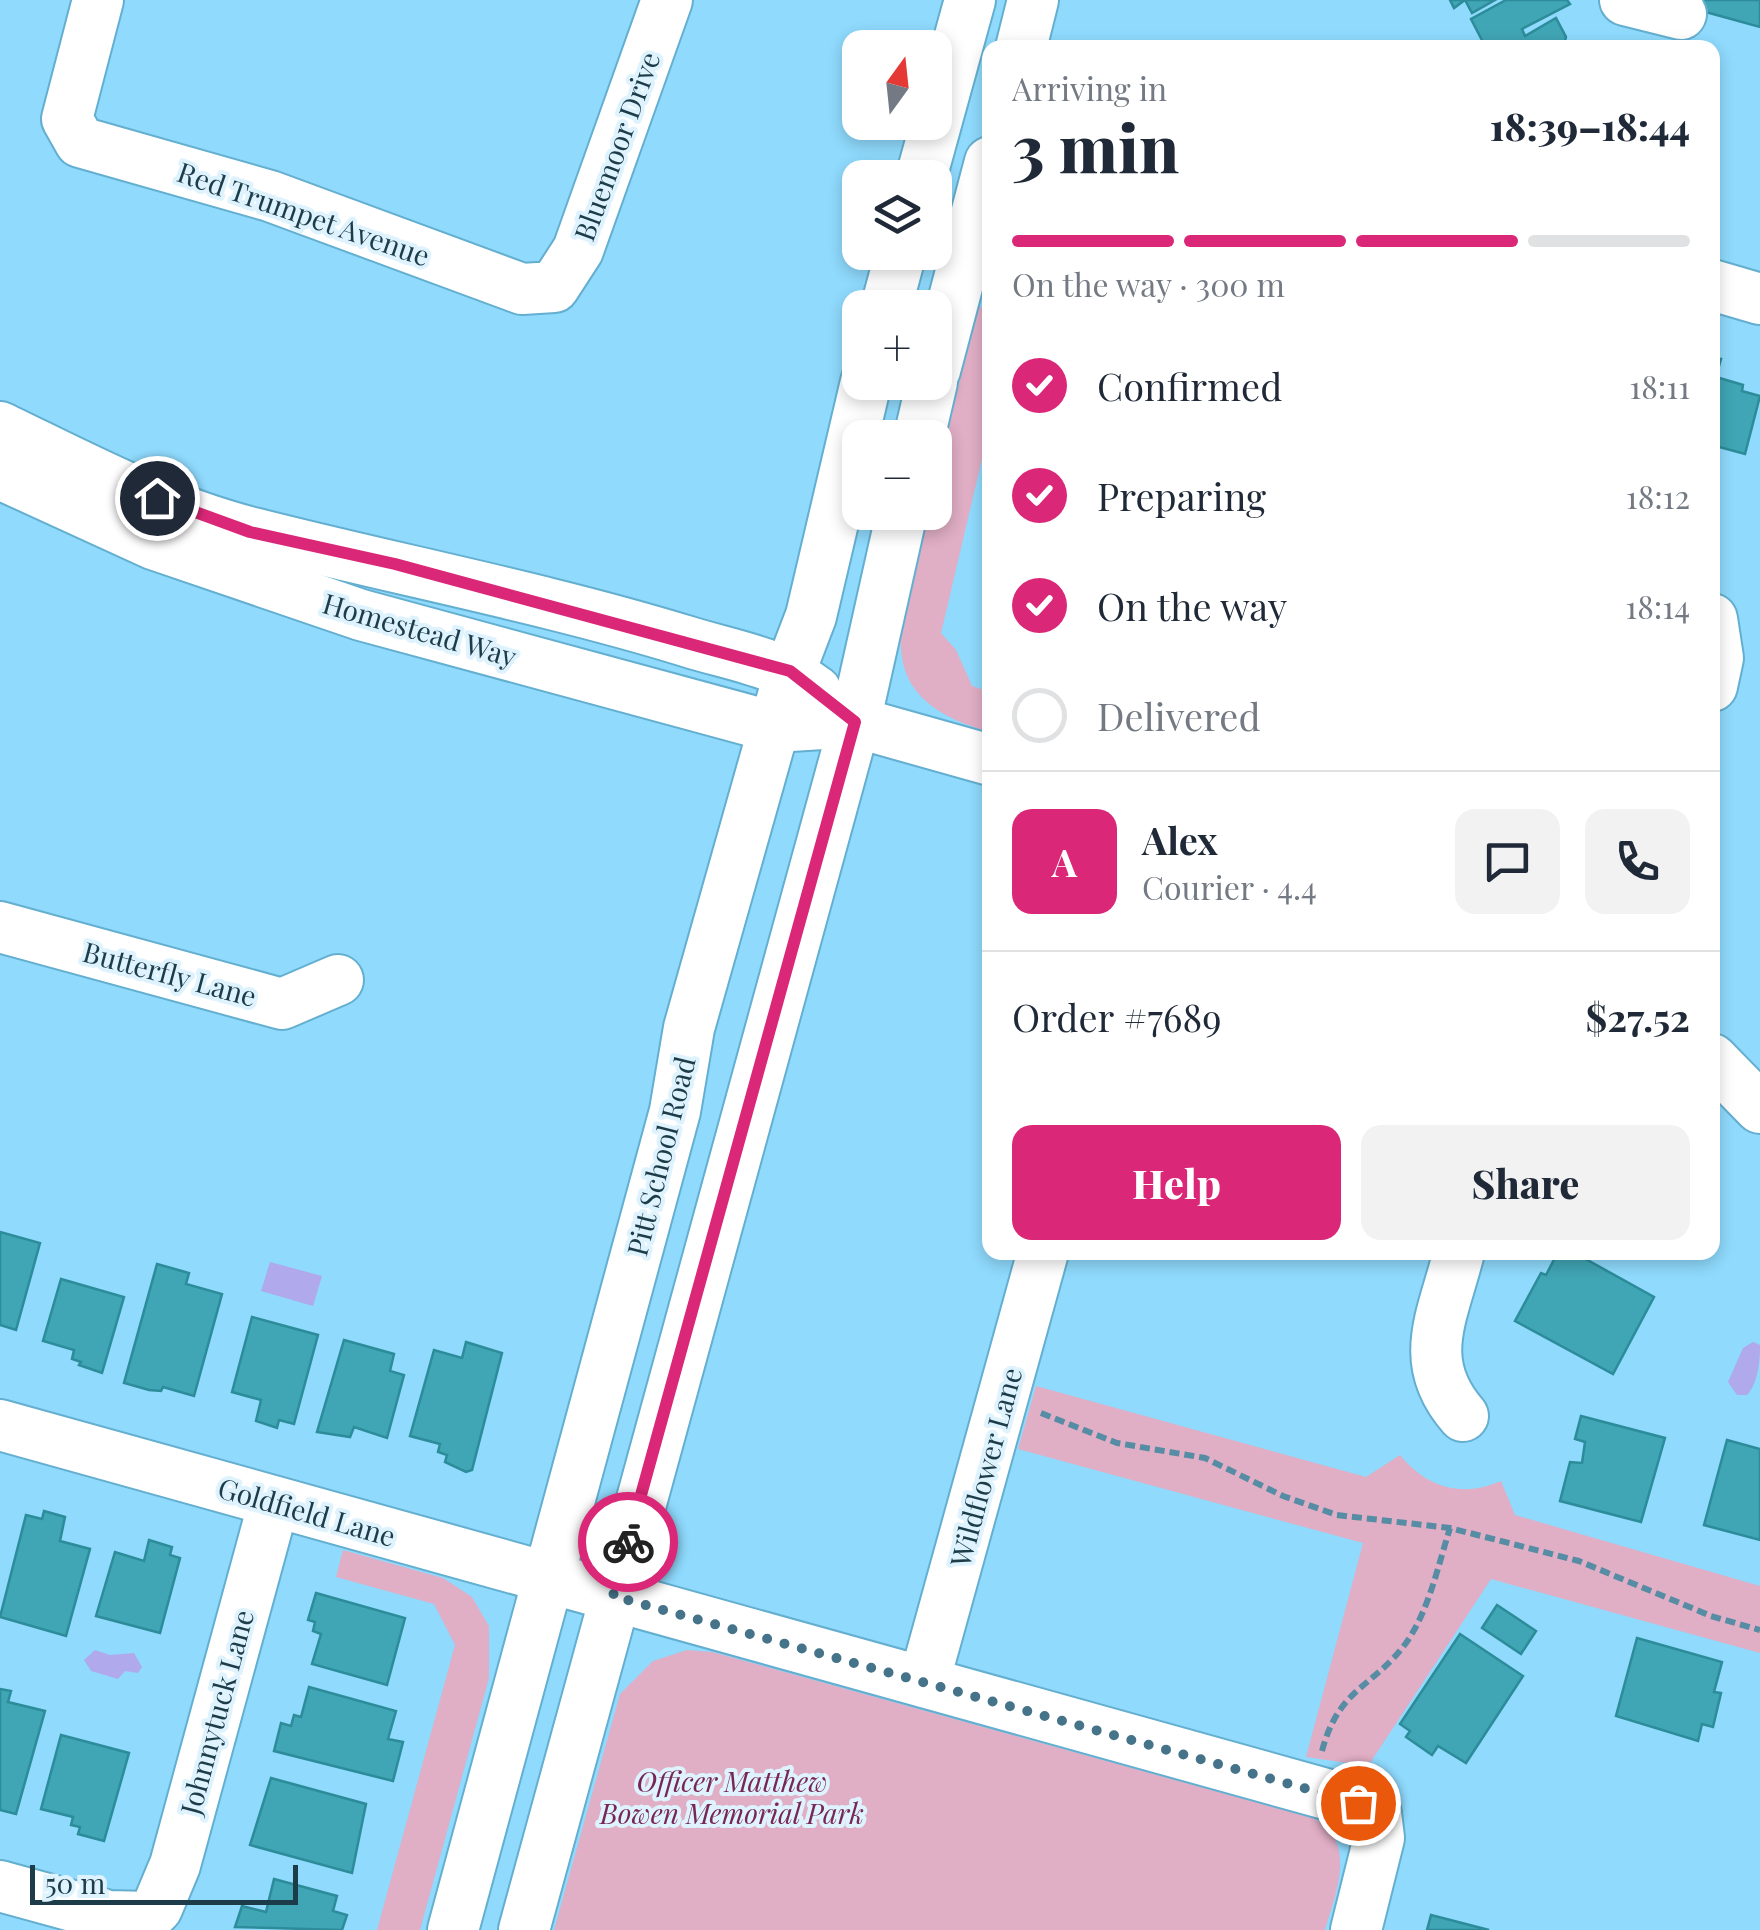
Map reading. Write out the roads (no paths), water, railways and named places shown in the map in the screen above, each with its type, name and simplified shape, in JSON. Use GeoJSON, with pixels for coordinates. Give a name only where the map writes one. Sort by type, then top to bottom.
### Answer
{"type":"FeatureCollection","features":[{"type":"Feature","properties":{"kind":"street","name":"Red Trumpet Avenue"},"geometry":{"type":"LineString","coordinates":[[98,0],[67,119],[80,142],[270,196],[522,289],[554,287]]}},
{"type":"Feature","properties":{"kind":"street","name":"Bluemoor Drive"},"geometry":{"type":"LineString","coordinates":[[554,287],[578,250],[667,0]]}},
{"type":"Feature","properties":{"kind":"street"},"geometry":{"type":"LineString","coordinates":[[930,160],[970,80],[970,0]]}},
{"type":"Feature","properties":{"kind":"street"},"geometry":{"type":"LineString","coordinates":[[1022,40],[1034,0]]}},
{"type":"Feature","properties":{"kind":"street"},"geometry":{"type":"LineString","coordinates":[[1625,0],[1681,14]]}},
{"type":"Feature","properties":{"kind":"street"},"geometry":{"type":"LineString","coordinates":[[952,306],[982,192]]}},
{"type":"Feature","properties":{"kind":"street"},"geometry":{"type":"LineString","coordinates":[[1720,287],[1760,299]]}},
{"type":"Feature","properties":{"kind":"street","name":"Pitt School Road"},"geometry":{"type":"LineString","coordinates":[[453,1930],[675,1112],[689,1028],[790,671],[811,616],[862,400]]}},
{"type":"Feature","properties":{"kind":"street","name":"Homestead Way"},"geometry":{"type":"LineString","coordinates":[[0,426],[88,470],[250,532],[395,564],[790,671],[855,722]]}},
{"type":"Feature","properties":{"kind":"street","name":"Homestead Way"},"geometry":{"type":"LineString","coordinates":[[0,474],[153,544],[360,615],[774,727],[855,722],[982,758]]}},
{"type":"Feature","properties":{"kind":"street"},"geometry":{"type":"LineString","coordinates":[[524,1930],[855,722],[898,530]]}},
{"type":"Feature","properties":{"kind":"street","name":"Butterfly Lane"},"geometry":{"type":"LineString","coordinates":[[0,927],[282,1004],[338,980]]}},
{"type":"Feature","properties":{"kind":"street"},"geometry":{"type":"LineString","coordinates":[[1720,1067],[1760,1108]]}},
{"type":"Feature","properties":{"kind":"street","name":"Wildflower Lane"},"geometry":{"type":"LineString","coordinates":[[924,1682],[1041,1260]]}},
{"type":"Feature","properties":{"kind":"street"},"geometry":{"type":"LineString","coordinates":[[1457,1260],[1435,1367],[1443,1393],[1463,1416]]}},
{"type":"Feature","properties":{"kind":"street","name":"Goldfield Lane"},"geometry":{"type":"LineString","coordinates":[[0,1425],[1312,1790],[1376,1813],[1379,1838],[1356,1930]]}},
{"type":"Feature","properties":{"kind":"street","name":"Johnnytuck Lane"},"geometry":{"type":"LineString","coordinates":[[0,1886],[109,1916],[148,1917],[157,1908],[175,1864],[274,1502]]}},
{"type":"Feature","properties":{"kind":"park label","name":"Officer Matthew Bowen Memorial Park"},"geometry":{"type":"Point","coordinates":[732,1796]}}]}
